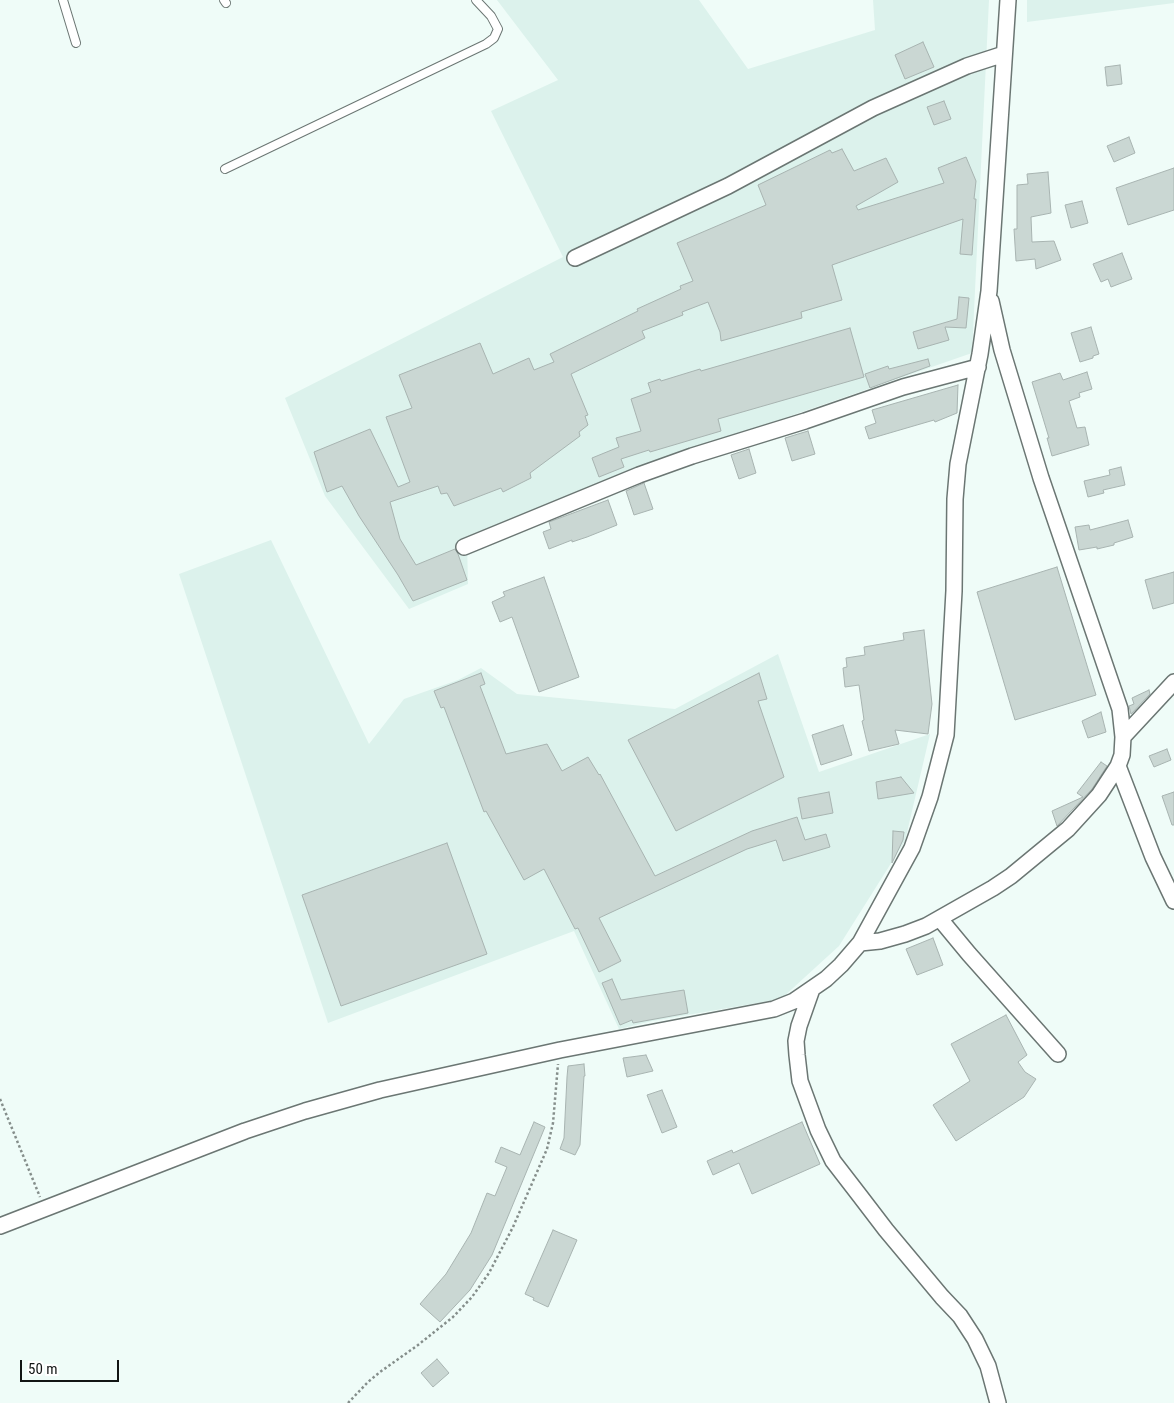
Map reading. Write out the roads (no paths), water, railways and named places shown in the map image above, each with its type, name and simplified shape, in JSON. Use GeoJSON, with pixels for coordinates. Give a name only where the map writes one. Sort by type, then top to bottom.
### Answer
{"type":"FeatureCollection","features":[{"type":"Feature","properties":{"kind":"street"},"geometry":{"type":"LineString","coordinates":[[0,1226],[245,1131],[305,1111],[380,1090],[560,1050],[774,1009],[794,1001],[826,979],[860,943],[912,848],[930,797],[946,735],[954,591],[956,482],[978,367],[989,291],[1008,0]]}},
{"type":"Feature","properties":{"kind":"street"},"geometry":{"type":"LineString","coordinates":[[575,258],[728,186],[873,108],[966,66],[1004,54]]}},
{"type":"Feature","properties":{"kind":"street"},"geometry":{"type":"LineString","coordinates":[[860,943],[905,934],[940,919],[1011,876],[1064,833],[1099,794],[1118,766],[1122,755],[1124,737],[1120,709],[1041,478],[1002,350],[989,291]]}},
{"type":"Feature","properties":{"kind":"street"},"geometry":{"type":"LineString","coordinates":[[464,547],[638,475],[692,456],[903,388],[978,367]]}},
{"type":"Feature","properties":{"kind":"street"},"geometry":{"type":"LineString","coordinates":[[1124,737],[1174,682]]}},
{"type":"Feature","properties":{"kind":"street"},"geometry":{"type":"LineString","coordinates":[[1118,766],[1153,857],[1174,900]]}},
{"type":"Feature","properties":{"kind":"street"},"geometry":{"type":"LineString","coordinates":[[940,919],[1058,1054]]}},
{"type":"Feature","properties":{"kind":"street"},"geometry":{"type":"LineString","coordinates":[[812,989],[798,1026],[796,1055],[800,1081],[818,1130],[834,1161],[860,1196],[917,1268],[960,1316],[975,1339],[988,1366],[998,1403]]}},
{"type":"Feature","properties":{"kind":"lane"},"geometry":{"type":"LineString","coordinates":[[63,0],[76,43]]}},
{"type":"Feature","properties":{"kind":"lane"},"geometry":{"type":"LineString","coordinates":[[225,169],[486,44],[494,38],[498,29],[491,16],[476,0]]}}]}
